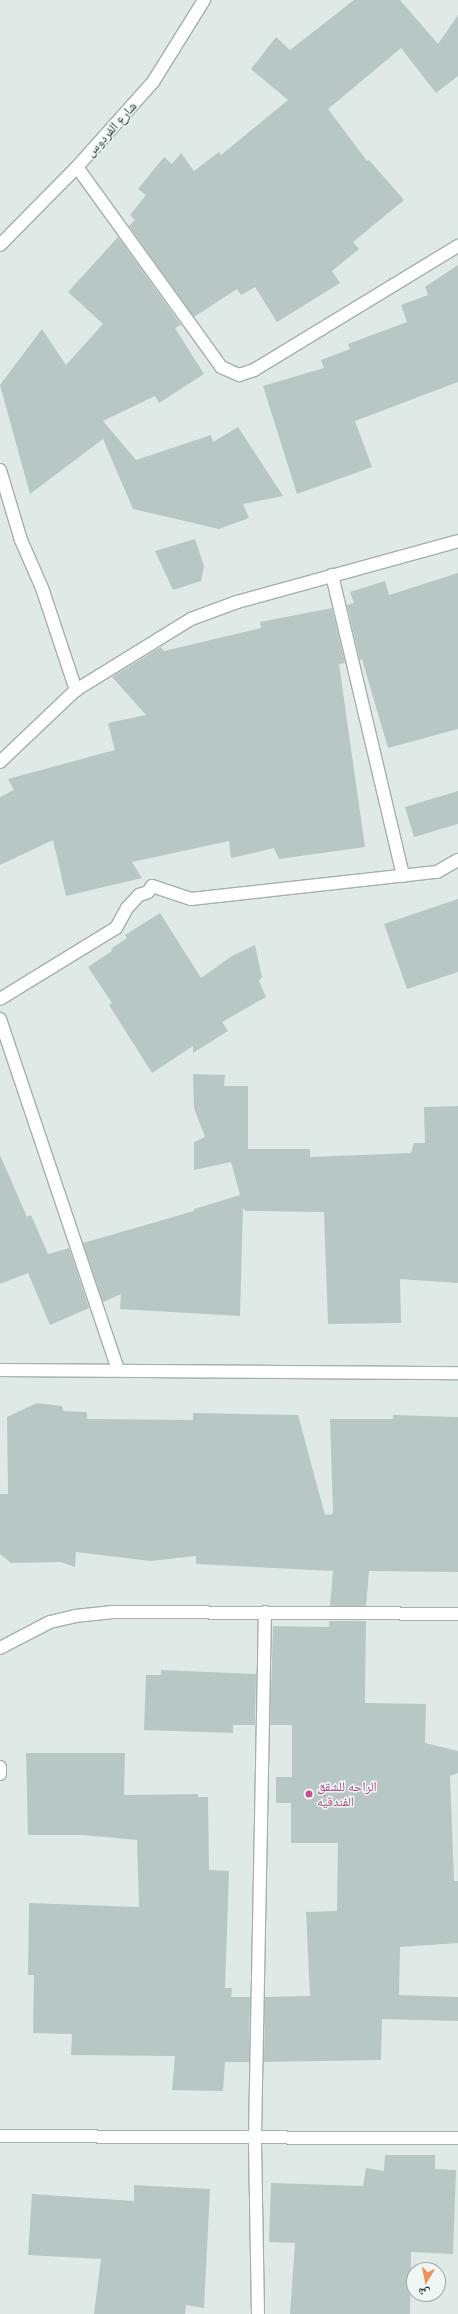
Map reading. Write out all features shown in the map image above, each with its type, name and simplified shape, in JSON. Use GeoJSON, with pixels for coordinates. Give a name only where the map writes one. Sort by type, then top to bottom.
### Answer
{"type":"FeatureCollection","features":[{"type":"Feature","properties":{"kind":"street","name":"شارع الفردوس"},"geometry":{"type":"LineString","coordinates":[[0,245],[77,167],[153,82],[204,0]]}},
{"type":"Feature","properties":{"kind":"street"},"geometry":{"type":"LineString","coordinates":[[77,167],[221,367],[239,375],[254,370],[458,246]]}},
{"type":"Feature","properties":{"kind":"street"},"geometry":{"type":"LineString","coordinates":[[0,470],[21,540],[42,588],[76,690]]}},
{"type":"Feature","properties":{"kind":"street"},"geometry":{"type":"LineString","coordinates":[[0,762],[76,690],[191,619],[237,602],[458,541]]}},
{"type":"Feature","properties":{"kind":"street"},"geometry":{"type":"LineString","coordinates":[[332,575],[403,876]]}},
{"type":"Feature","properties":{"kind":"street"},"geometry":{"type":"LineString","coordinates":[[0,999],[116,928],[127,908],[139,895],[148,892],[152,886],[191,899],[437,872],[458,860]]}},
{"type":"Feature","properties":{"kind":"street"},"geometry":{"type":"LineString","coordinates":[[0,1019],[118,1370]]}},
{"type":"Feature","properties":{"kind":"street"},"geometry":{"type":"LineString","coordinates":[[0,1370],[458,1373]]}},
{"type":"Feature","properties":{"kind":"street"},"geometry":{"type":"LineString","coordinates":[[0,1648],[50,1622],[75,1616],[111,1612],[458,1614]]}},
{"type":"Feature","properties":{"kind":"street"},"geometry":{"type":"LineString","coordinates":[[258,2314],[255,2136],[265,1612]]}},
{"type":"Feature","properties":{"kind":"street"},"geometry":{"type":"LineString","coordinates":[[0,1767],[0,1774]]}},
{"type":"Feature","properties":{"kind":"street"},"geometry":{"type":"LineString","coordinates":[[0,2136],[458,2138]]}},
{"type":"Feature","properties":{"kind":"building"},"geometry":{"type":"Polygon","coordinates":[[[354,0],[400,0],[438,44],[458,15],[458,76],[436,93],[401,48],[328,109],[367,161],[369,160],[404,200],[353,242],[359,249],[332,271],[340,283],[277,322],[255,287],[241,295],[237,289],[194,317],[129,226],[135,220],[130,215],[146,195],[138,189],[164,157],[172,164],[181,153],[194,171],[219,152],[221,155],[288,100],[251,69],[276,37],[290,50],[354,0]]]}},
{"type":"Feature","properties":{"kind":"building"},"geometry":{"type":"Polygon","coordinates":[[[118,237],[181,325],[175,328],[204,374],[159,403],[155,396],[103,421],[136,460],[211,435],[213,442],[238,427],[283,496],[243,504],[249,518],[219,529],[133,509],[103,439],[30,494],[0,385],[42,329],[66,365],[103,324],[68,292],[118,237]]]}},
{"type":"Feature","properties":{"kind":"building"},"geometry":{"type":"Polygon","coordinates":[[[458,265],[458,382],[355,421],[372,467],[297,494],[263,386],[324,368],[321,360],[350,349],[348,344],[407,322],[401,305],[428,295],[425,287],[458,265]]]}},
{"type":"Feature","properties":{"kind":"building"},"geometry":{"type":"Polygon","coordinates":[[[195,539],[204,566],[201,581],[173,590],[155,551],[195,539]]]}},
{"type":"Feature","properties":{"kind":"building"},"geometry":{"type":"Polygon","coordinates":[[[458,573],[458,729],[388,748],[362,659],[360,660],[347,605],[354,603],[350,592],[385,581],[389,595],[458,573]]]}},
{"type":"Feature","properties":{"kind":"building"},"geometry":{"type":"Polygon","coordinates":[[[332,608],[345,663],[339,664],[365,847],[279,859],[274,848],[231,858],[229,841],[132,862],[142,878],[66,896],[53,840],[0,865],[0,797],[14,790],[8,779],[115,750],[108,723],[146,715],[112,677],[161,647],[164,651],[261,628],[260,622],[332,608]]]}},
{"type":"Feature","properties":{"kind":"building"},"geometry":{"type":"Polygon","coordinates":[[[458,791],[458,824],[414,837],[405,807],[458,791]]]}},
{"type":"Feature","properties":{"kind":"building"},"geometry":{"type":"Polygon","coordinates":[[[458,899],[458,972],[407,989],[384,924],[458,899]]]}},
{"type":"Feature","properties":{"kind":"building"},"geometry":{"type":"Polygon","coordinates":[[[160,913],[201,978],[232,956],[255,945],[262,977],[259,981],[266,997],[222,1022],[228,1031],[193,1053],[193,1046],[152,1073],[109,1005],[112,1003],[88,967],[112,951],[111,949],[127,938],[125,935],[160,913]]]}},
{"type":"Feature","properties":{"kind":"building"},"geometry":{"type":"Polygon","coordinates":[[[193,1074],[225,1075],[224,1086],[248,1086],[248,1149],[310,1149],[310,1157],[411,1153],[414,1143],[425,1143],[424,1107],[458,1106],[458,1283],[400,1279],[401,1323],[328,1324],[324,1212],[245,1211],[243,1207],[240,1316],[120,1309],[121,1294],[103,1302],[83,1243],[194,1211],[194,1209],[240,1195],[231,1162],[194,1170],[194,1142],[205,1137],[194,1108],[193,1074]]]}},
{"type":"Feature","properties":{"kind":"building"},"geometry":{"type":"Polygon","coordinates":[[[0,1155],[27,1217],[31,1215],[48,1254],[69,1248],[89,1308],[50,1325],[28,1273],[0,1284],[0,1155]]]}},
{"type":"Feature","properties":{"kind":"building"},"geometry":{"type":"Polygon","coordinates":[[[37,1403],[62,1406],[63,1411],[87,1412],[87,1419],[193,1420],[193,1413],[298,1415],[325,1515],[333,1514],[330,1419],[393,1419],[393,1415],[458,1417],[458,1572],[369,1571],[366,1606],[330,1606],[333,1571],[196,1564],[196,1556],[150,1561],[76,1552],[75,1567],[61,1562],[11,1563],[0,1554],[0,1494],[8,1494],[7,1417],[37,1403]]]}},
{"type":"Feature","properties":{"kind":"building"},"geometry":{"type":"Polygon","coordinates":[[[329,1621],[366,1621],[365,1703],[426,1704],[425,1743],[458,1751],[458,1773],[450,1776],[454,1881],[458,1881],[458,1943],[400,1947],[399,1995],[458,1997],[458,2021],[382,2019],[381,2060],[264,2062],[265,1997],[310,1996],[306,1912],[337,1911],[338,1843],[291,1843],[291,1803],[276,1803],[276,1777],[292,1777],[292,1725],[270,1725],[273,1626],[329,1627],[329,1621]]]}},
{"type":"Feature","properties":{"kind":"building"},"geometry":{"type":"Polygon","coordinates":[[[161,1670],[256,1674],[255,1725],[233,1725],[233,1733],[144,1730],[146,1675],[161,1675],[161,1670]]]}},
{"type":"Feature","properties":{"kind":"building"},"geometry":{"type":"Polygon","coordinates":[[[26,1753],[125,1753],[124,1795],[198,1794],[198,1797],[208,1797],[209,1870],[229,1871],[225,1988],[232,1988],[231,1997],[250,1997],[249,2062],[225,2062],[223,2091],[172,2090],[175,2056],[71,2055],[72,2034],[33,2033],[34,1975],[28,1975],[29,1903],[139,1907],[137,1840],[83,1835],[28,1835],[26,1753]]]}},
{"type":"Feature","properties":{"kind":"building"},"geometry":{"type":"Polygon","coordinates":[[[385,2155],[435,2155],[435,2169],[456,2170],[453,2254],[411,2252],[411,2262],[406,2262],[406,2302],[410,2302],[410,2314],[290,2314],[295,2243],[269,2242],[271,2183],[363,2186],[366,2168],[384,2171],[385,2155]]]}},
{"type":"Feature","properties":{"kind":"building"},"geometry":{"type":"Polygon","coordinates":[[[134,2185],[210,2189],[204,2308],[186,2305],[185,2314],[94,2314],[101,2259],[28,2255],[32,2194],[134,2201],[134,2185]]]}},
{"type":"Feature","properties":{"kind":"place","name":"الراحه للشقق الفندقيه"},"geometry":{"type":"Point","coordinates":[309,1794]}}]}
